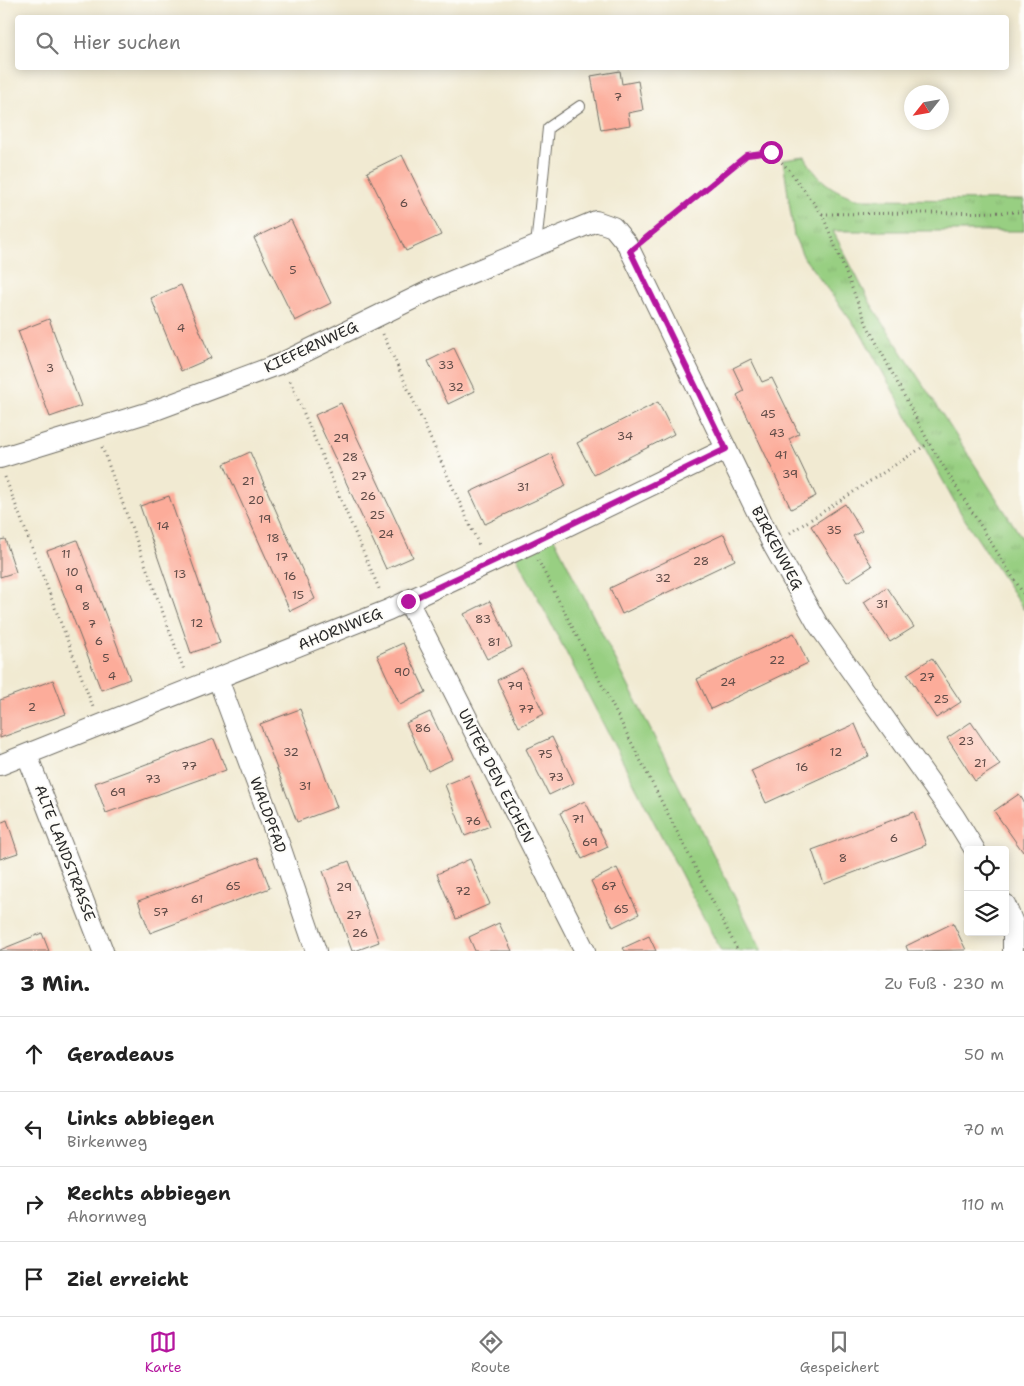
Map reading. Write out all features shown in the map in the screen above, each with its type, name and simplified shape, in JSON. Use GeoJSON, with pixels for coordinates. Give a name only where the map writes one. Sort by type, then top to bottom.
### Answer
{"type":"FeatureCollection","features":[{"type":"Feature","properties":{"kind":"street","name":"KIEFERNWEG"},"geometry":{"type":"LineString","coordinates":[[2,466],[95,429],[154,411],[282,363],[435,288],[596,221],[613,227]]}},
{"type":"Feature","properties":{"kind":"street","name":"BIRKENWEG"},"geometry":{"type":"LineString","coordinates":[[613,227],[627,244],[773,545],[817,622],[954,816],[973,846]]}},
{"type":"Feature","properties":{"kind":"street","name":"AHORNWEG"},"geometry":{"type":"LineString","coordinates":[[0,765],[192,690],[388,610],[726,449]]}},
{"type":"Feature","properties":{"kind":"street","name":"UNTER DEN EICHEN"},"geometry":{"type":"LineString","coordinates":[[408,601],[585,951]]}},
{"type":"Feature","properties":{"kind":"street","name":"WALDPFAD"},"geometry":{"type":"LineString","coordinates":[[218,679],[280,846],[316,951]]}},
{"type":"Feature","properties":{"kind":"street","name":"ALTE LANDSTRASSE"},"geometry":{"type":"LineString","coordinates":[[27,755],[104,951]]}},
{"type":"Feature","properties":{"kind":"street"},"geometry":{"type":"LineString","coordinates":[[1009,915],[1012,923],[1013,951]]}},
{"type":"Feature","properties":{"kind":"lane"},"geometry":{"type":"LineString","coordinates":[[536,246],[548,128],[580,106]]}},
{"type":"Feature","properties":{"kind":"path"},"geometry":{"type":"LineString","coordinates":[[630,251],[747,155],[771,152],[789,170],[822,214],[867,325],[929,443],[1024,594]]}},
{"type":"Feature","properties":{"kind":"path"},"geometry":{"type":"LineString","coordinates":[[822,214],[1024,212]]}},
{"type":"Feature","properties":{"kind":"path"},"geometry":{"type":"LineString","coordinates":[[375,316],[488,563]]}},
{"type":"Feature","properties":{"kind":"path"},"geometry":{"type":"LineString","coordinates":[[282,363],[388,610]]}},
{"type":"Feature","properties":{"kind":"path"},"geometry":{"type":"LineString","coordinates":[[95,429],[192,690]]}},
{"type":"Feature","properties":{"kind":"path"},"geometry":{"type":"LineString","coordinates":[[773,545],[929,443]]}},
{"type":"Feature","properties":{"kind":"path"},"geometry":{"type":"LineString","coordinates":[[2,466],[100,726]]}},
{"type":"Feature","properties":{"kind":"path"},"geometry":{"type":"LineString","coordinates":[[530,544],[738,951]]}},
{"type":"Feature","properties":{"kind":"green space"},"geometry":{"type":"Polygon","coordinates":[[[805,157],[815,173],[826,184],[857,199],[1024,200],[1024,231],[833,231],[871,304],[1024,541],[1024,610],[962,515],[862,335],[804,258],[794,236],[783,160],[805,157]]]}},
{"type":"Feature","properties":{"kind":"green space"},"geometry":{"type":"Polygon","coordinates":[[[552,534],[762,951],[721,951],[514,552],[552,534]]]}},
{"type":"Feature","properties":{"kind":"building"},"geometry":{"type":"Polygon","coordinates":[[[620,71],[622,84],[638,81],[643,110],[628,113],[630,125],[601,130],[591,76],[620,71]]]}},
{"type":"Feature","properties":{"kind":"building"},"geometry":{"type":"Polygon","coordinates":[[[402,155],[441,235],[406,251],[367,172],[402,155]]]}},
{"type":"Feature","properties":{"kind":"building"},"geometry":{"type":"Polygon","coordinates":[[[291,220],[331,303],[295,321],[254,238],[291,220]]]}},
{"type":"Feature","properties":{"kind":"building"},"geometry":{"type":"Polygon","coordinates":[[[181,285],[211,358],[181,371],[151,298],[181,285]]]}},
{"type":"Feature","properties":{"kind":"building"},"geometry":{"type":"Polygon","coordinates":[[[49,319],[81,406],[50,417],[18,331],[49,319]]]}},
{"type":"Feature","properties":{"kind":"building"},"geometry":{"type":"Polygon","coordinates":[[[454,348],[475,391],[448,404],[428,361],[454,348]]]}},
{"type":"Feature","properties":{"kind":"building"},"geometry":{"type":"Polygon","coordinates":[[[751,359],[762,382],[772,378],[799,434],[789,439],[816,496],[791,509],[737,395],[744,391],[733,368],[751,359]]]}},
{"type":"Feature","properties":{"kind":"building"},"geometry":{"type":"Polygon","coordinates":[[[658,402],[674,434],[594,475],[577,443],[658,402]]]}},
{"type":"Feature","properties":{"kind":"building"},"geometry":{"type":"Polygon","coordinates":[[[341,403],[413,557],[386,569],[315,415],[341,403]]]}},
{"type":"Feature","properties":{"kind":"building"},"geometry":{"type":"Polygon","coordinates":[[[250,452],[315,599],[290,611],[224,464],[250,452]]]}},
{"type":"Feature","properties":{"kind":"building"},"geometry":{"type":"Polygon","coordinates":[[[551,454],[566,486],[485,524],[470,492],[551,454]]]}},
{"type":"Feature","properties":{"kind":"building"},"geometry":{"type":"Polygon","coordinates":[[[169,496],[220,643],[191,653],[140,506],[169,496]]]}},
{"type":"Feature","properties":{"kind":"building"},"geometry":{"type":"Polygon","coordinates":[[[845,504],[862,531],[853,536],[872,566],[847,582],[811,526],[845,504]]]}},
{"type":"Feature","properties":{"kind":"building"},"geometry":{"type":"Polygon","coordinates":[[[724,534],[735,560],[622,614],[610,588],[724,534]]]}},
{"type":"Feature","properties":{"kind":"building"},"geometry":{"type":"Polygon","coordinates":[[[5,539],[16,572],[0,577],[0,540],[5,539]]]}},
{"type":"Feature","properties":{"kind":"building"},"geometry":{"type":"Polygon","coordinates":[[[77,540],[130,679],[101,690],[47,551],[77,540]]]}},
{"type":"Feature","properties":{"kind":"building"},"geometry":{"type":"Polygon","coordinates":[[[887,587],[914,627],[890,642],[864,602],[887,587]]]}},
{"type":"Feature","properties":{"kind":"building"},"geometry":{"type":"Polygon","coordinates":[[[490,601],[512,647],[487,659],[464,614],[490,601]]]}},
{"type":"Feature","properties":{"kind":"building"},"geometry":{"type":"Polygon","coordinates":[[[794,633],[808,663],[711,709],[697,679],[794,633]]]}},
{"type":"Feature","properties":{"kind":"building"},"geometry":{"type":"Polygon","coordinates":[[[403,643],[426,692],[400,705],[377,655],[403,643]]]}},
{"type":"Feature","properties":{"kind":"building"},"geometry":{"type":"Polygon","coordinates":[[[932,658],[961,702],[936,718],[907,674],[932,658]]]}},
{"type":"Feature","properties":{"kind":"building"},"geometry":{"type":"Polygon","coordinates":[[[522,668],[544,714],[519,727],[497,680],[522,668]]]}},
{"type":"Feature","properties":{"kind":"building"},"geometry":{"type":"Polygon","coordinates":[[[53,680],[66,714],[0,738],[0,700],[53,680]]]}},
{"type":"Feature","properties":{"kind":"building"},"geometry":{"type":"Polygon","coordinates":[[[300,709],[337,807],[297,822],[260,724],[300,709]]]}},
{"type":"Feature","properties":{"kind":"building"},"geometry":{"type":"Polygon","coordinates":[[[430,712],[453,759],[428,771],[406,723],[430,712]]]}},
{"type":"Feature","properties":{"kind":"building"},"geometry":{"type":"Polygon","coordinates":[[[971,722],[1000,765],[975,781],[947,738],[971,722]]]}},
{"type":"Feature","properties":{"kind":"building"},"geometry":{"type":"Polygon","coordinates":[[[855,724],[869,756],[766,803],[751,771],[855,724]]]}},
{"type":"Feature","properties":{"kind":"building"},"geometry":{"type":"Polygon","coordinates":[[[552,737],[574,783],[549,795],[526,749],[552,737]]]}},
{"type":"Feature","properties":{"kind":"building"},"geometry":{"type":"Polygon","coordinates":[[[214,739],[226,770],[106,813],[95,783],[214,739]]]}},
{"type":"Feature","properties":{"kind":"building"},"geometry":{"type":"Polygon","coordinates":[[[469,775],[490,826],[465,836],[445,785],[469,775]]]}},
{"type":"Feature","properties":{"kind":"building"},"geometry":{"type":"Polygon","coordinates":[[[1019,794],[1024,802],[1023,852],[994,811],[1019,794]]]}},
{"type":"Feature","properties":{"kind":"building"},"geometry":{"type":"Polygon","coordinates":[[[585,801],[608,847],[582,859],[560,813],[585,801]]]}},
{"type":"Feature","properties":{"kind":"building"},"geometry":{"type":"Polygon","coordinates":[[[914,812],[926,845],[824,884],[812,850],[914,812]]]}},
{"type":"Feature","properties":{"kind":"building"},"geometry":{"type":"Polygon","coordinates":[[[7,820],[18,853],[0,859],[0,823],[7,820]]]}},
{"type":"Feature","properties":{"kind":"building"},"geometry":{"type":"Polygon","coordinates":[[[258,857],[270,888],[150,933],[138,901],[258,857]]]}},
{"type":"Feature","properties":{"kind":"building"},"geometry":{"type":"Polygon","coordinates":[[[470,859],[490,904],[456,919],[437,874],[470,859]]]}},
{"type":"Feature","properties":{"kind":"building"},"geometry":{"type":"Polygon","coordinates":[[[349,861],[379,942],[355,951],[352,951],[323,871],[349,861]]]}},
{"type":"Feature","properties":{"kind":"building"},"geometry":{"type":"Polygon","coordinates":[[[617,868],[639,914],[613,927],[591,881],[617,868]]]}},
{"type":"Feature","properties":{"kind":"building"},"geometry":{"type":"Polygon","coordinates":[[[499,923],[512,951],[475,951],[469,937],[499,923]]]}},
{"type":"Feature","properties":{"kind":"building"},"geometry":{"type":"Polygon","coordinates":[[[953,923],[966,950],[908,951],[906,946],[953,923]]]}},
{"type":"Feature","properties":{"kind":"building"},"geometry":{"type":"Polygon","coordinates":[[[42,933],[49,951],[0,951],[0,950],[42,933]]]}},
{"type":"Feature","properties":{"kind":"building"},"geometry":{"type":"Polygon","coordinates":[[[649,936],[656,951],[625,951],[623,948],[649,936]]]}},
{"type":"Feature","properties":{"kind":"route"},"geometry":{"type":"LineString","coordinates":[[408,601],[726,449],[630,251],[747,155],[771,152]]}}]}
